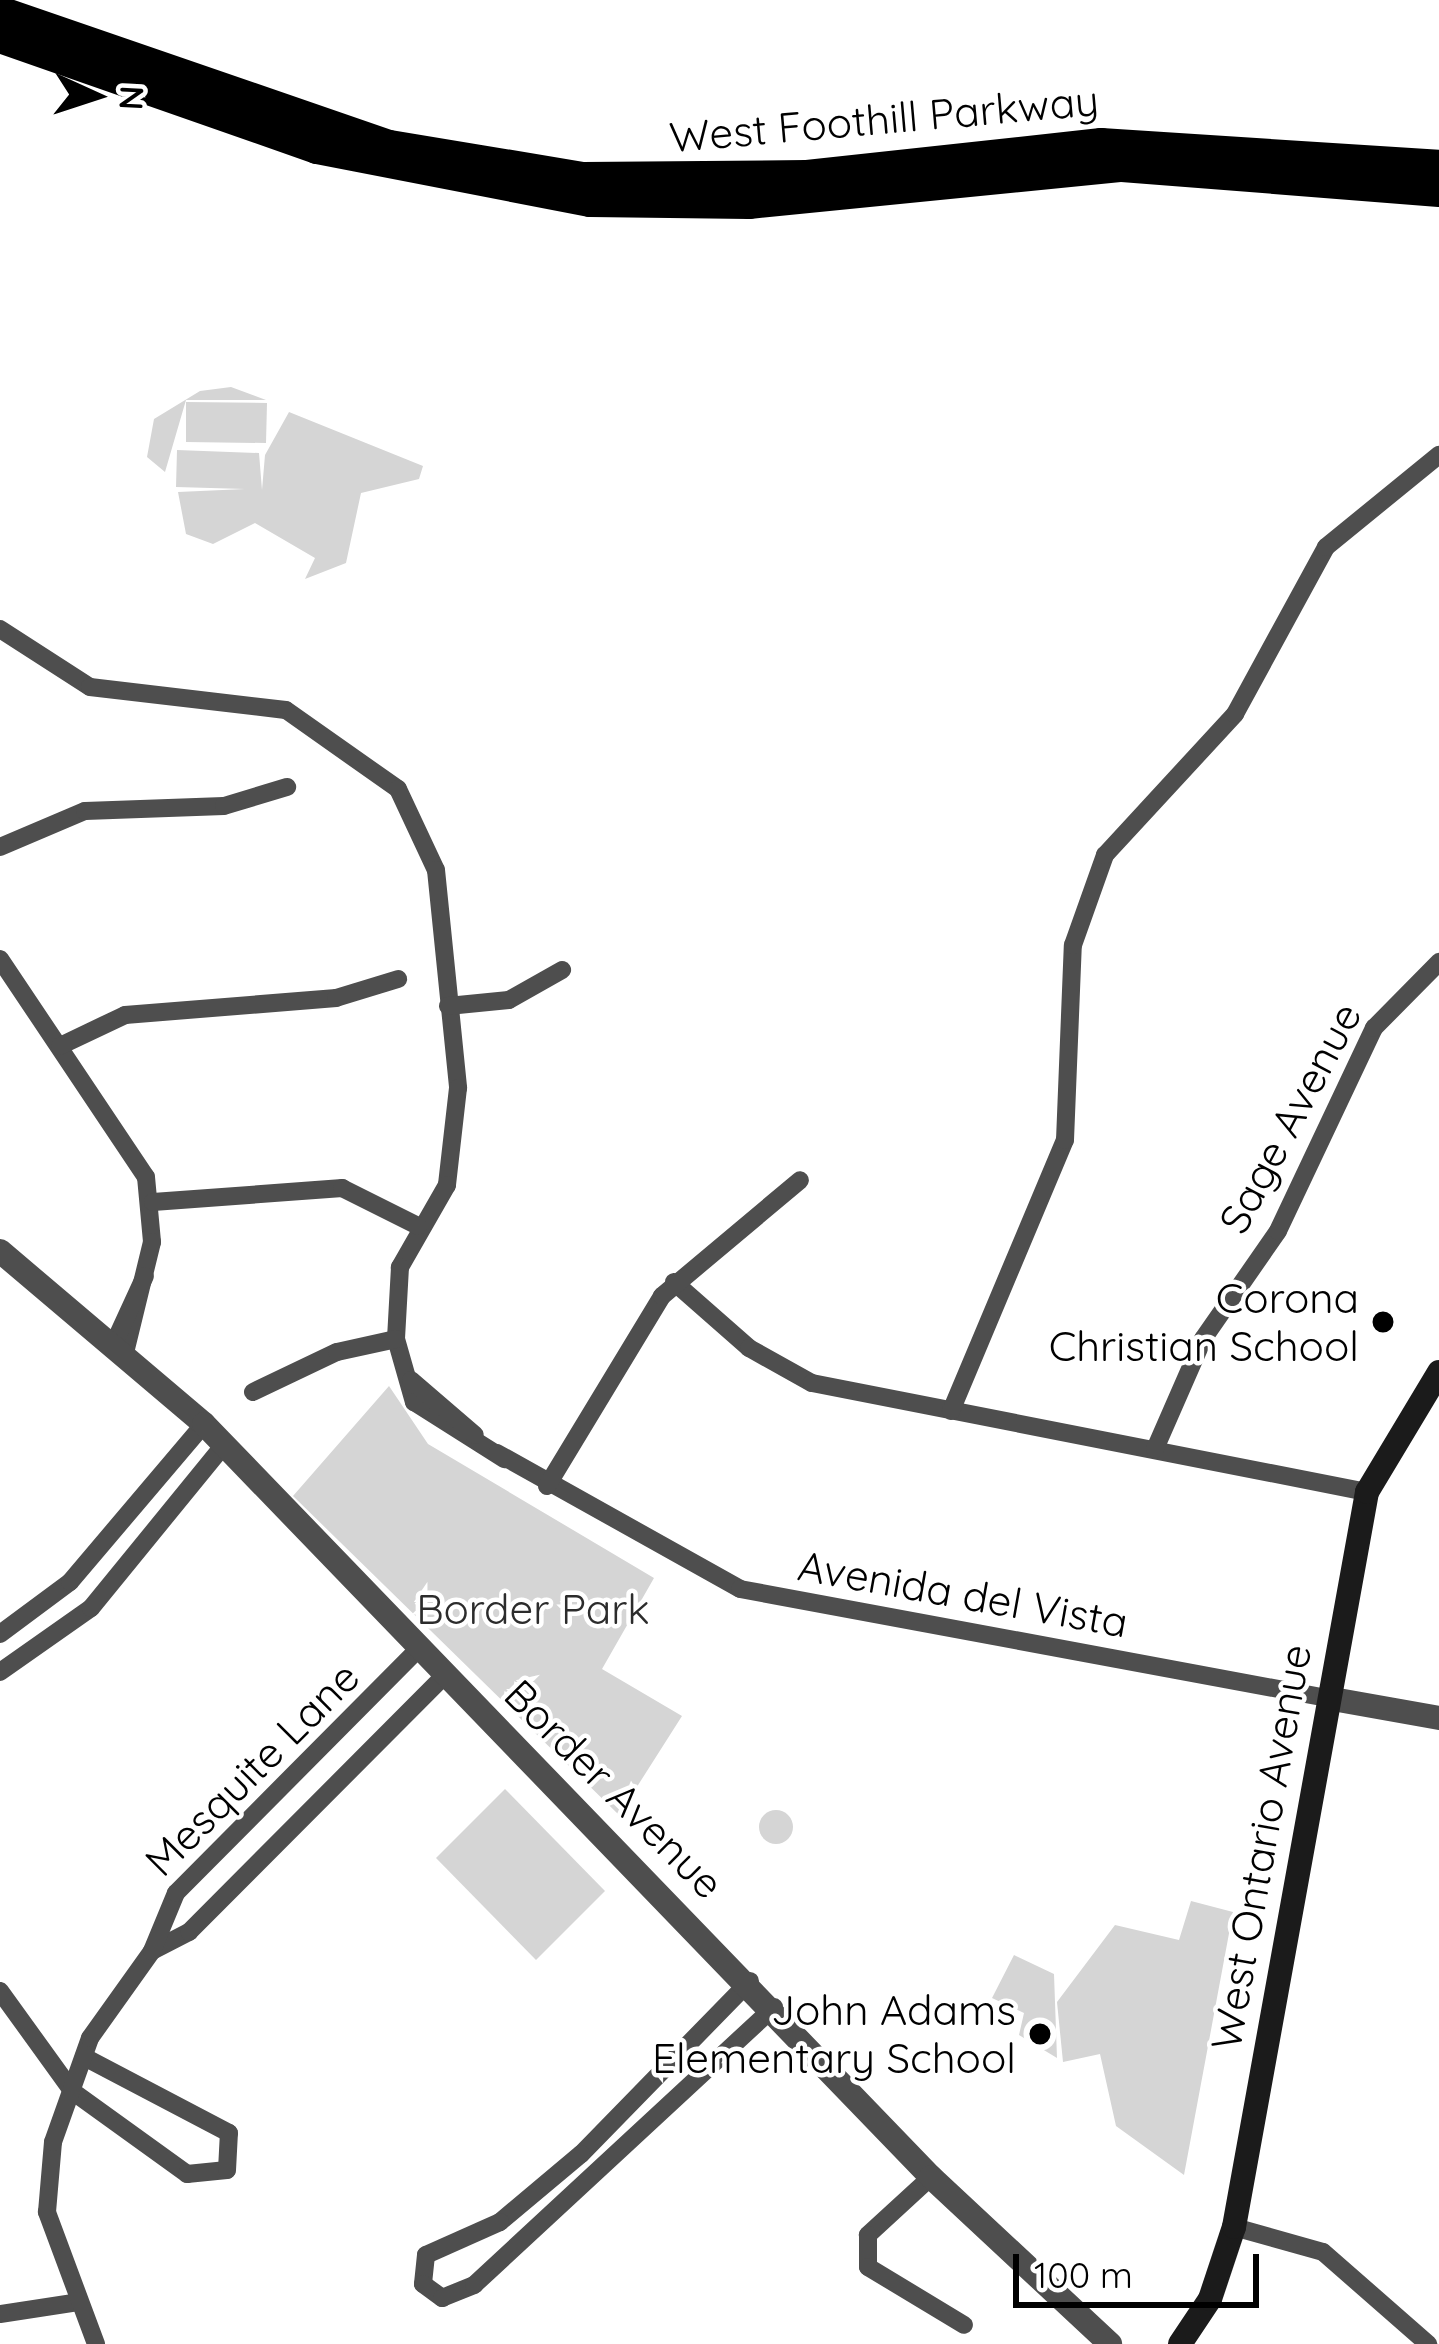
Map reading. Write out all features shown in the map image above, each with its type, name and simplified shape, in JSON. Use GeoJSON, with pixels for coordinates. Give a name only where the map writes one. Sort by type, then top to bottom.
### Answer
{"type":"FeatureCollection","features":[{"type":"Feature","properties":{"kind":"main road","name":"West Foothill Parkway"},"geometry":{"type":"LineString","coordinates":[[0,11],[390,145],[584,177],[807,175],[1101,143],[1439,165]]}},
{"type":"Feature","properties":{"kind":"main road","name":"West Foothill Parkway"},"geometry":{"type":"LineString","coordinates":[[0,38],[317,149],[567,200],[748,204],[1122,167],[1439,192]]}},
{"type":"Feature","properties":{"kind":"main road","name":"West Ontario Avenue"},"geometry":{"type":"LineString","coordinates":[[1180,2344],[1210,2300],[1234,2227],[1367,1492],[1439,1372]]}},
{"type":"Feature","properties":{"kind":"street"},"geometry":{"type":"LineString","coordinates":[[951,1411],[1064,1140],[1073,945],[1105,855],[1235,714],[1326,547],[1439,455]]}},
{"type":"Feature","properties":{"kind":"street","name":"Avenida del Vista"},"geometry":{"type":"LineString","coordinates":[[0,629],[90,687],[286,710],[371,762],[427,841],[448,930],[458,1142],[447,1185],[418,1226],[400,1267],[396,1339],[431,1421],[682,1564],[799,1606],[1439,1718]]}},
{"type":"Feature","properties":{"kind":"street"},"geometry":{"type":"LineString","coordinates":[[0,847],[85,812],[224,806],[287,787]]}},
{"type":"Feature","properties":{"kind":"street"},"geometry":{"type":"LineString","coordinates":[[0,959],[60,1046],[153,1202],[145,1276],[121,1344]]}},
{"type":"Feature","properties":{"kind":"street","name":"Sage Avenue"},"geometry":{"type":"LineString","coordinates":[[1155,1449],[1203,1339],[1278,1231],[1374,1028],[1405,984],[1439,962]]}},
{"type":"Feature","properties":{"kind":"street"},"geometry":{"type":"LineString","coordinates":[[448,1006],[509,1000],[562,970]]}},
{"type":"Feature","properties":{"kind":"street"},"geometry":{"type":"LineString","coordinates":[[60,1046],[124,1015],[336,998],[398,979]]}},
{"type":"Feature","properties":{"kind":"street"},"geometry":{"type":"LineString","coordinates":[[547,1486],[674,1282],[800,1180]]}},
{"type":"Feature","properties":{"kind":"street"},"geometry":{"type":"LineString","coordinates":[[153,1202],[342,1188],[418,1226]]}},
{"type":"Feature","properties":{"kind":"street","name":"Border Avenue"},"geometry":{"type":"LineString","coordinates":[[0,1251],[121,1344],[204,1424],[750,1981],[932,2177],[1110,2344]]}},
{"type":"Feature","properties":{"kind":"street"},"geometry":{"type":"LineString","coordinates":[[674,1282],[749,1348],[812,1383],[1367,1492]]}},
{"type":"Feature","properties":{"kind":"street"},"geometry":{"type":"LineString","coordinates":[[253,1392],[337,1352],[396,1339]]}},
{"type":"Feature","properties":{"kind":"street"},"geometry":{"type":"LineString","coordinates":[[0,1634],[70,1582],[204,1424]]}},
{"type":"Feature","properties":{"kind":"street"},"geometry":{"type":"LineString","coordinates":[[0,1672],[92,1608],[224,1445]]}},
{"type":"Feature","properties":{"kind":"street","name":"Mesquite Lane"},"geometry":{"type":"LineString","coordinates":[[96,2344],[74,2303],[47,2212],[53,2142],[84,2057],[152,1951],[176,1893],[420,1647]]}},
{"type":"Feature","properties":{"kind":"street","name":"Mesquite Lane"},"geometry":{"type":"LineString","coordinates":[[152,1951],[189,1932],[446,1673]]}},
{"type":"Feature","properties":{"kind":"street"},"geometry":{"type":"LineString","coordinates":[[750,1981],[581,2154],[500,2222],[426,2255],[430,2292],[474,2285],[774,2007]]}},
{"type":"Feature","properties":{"kind":"street"},"geometry":{"type":"LineString","coordinates":[[0,1991],[72,2091],[198,2178],[221,2176],[232,2157],[214,2121],[84,2057]]}},
{"type":"Feature","properties":{"kind":"street"},"geometry":{"type":"LineString","coordinates":[[932,2177],[868,2235],[868,2267],[964,2325]]}},
{"type":"Feature","properties":{"kind":"street"},"geometry":{"type":"LineString","coordinates":[[1234,2227],[1323,2252],[1427,2344]]}},
{"type":"Feature","properties":{"kind":"street"},"geometry":{"type":"LineString","coordinates":[[0,2314],[74,2303]]}},
{"type":"Feature","properties":{"kind":"green space"},"geometry":{"type":"Polygon","coordinates":[[[231,387],[266,400],[186,400],[165,472],[147,457],[154,419],[200,391],[231,387]]]}},
{"type":"Feature","properties":{"kind":"green space"},"geometry":{"type":"Polygon","coordinates":[[[186,402],[267,403],[266,443],[186,442],[186,402]]]}},
{"type":"Feature","properties":{"kind":"green space"},"geometry":{"type":"Polygon","coordinates":[[[289,412],[423,466],[419,479],[361,493],[346,563],[305,579],[315,558],[255,523],[213,544],[186,534],[178,492],[245,489],[176,487],[177,450],[259,453],[262,490],[265,455],[289,412]]]}},
{"type":"Feature","properties":{"kind":"green space","name":"Border Park"},"geometry":{"type":"Polygon","coordinates":[[[389,1386],[428,1444],[654,1578],[602,1669],[682,1716],[619,1815],[293,1496],[389,1386]]]}},
{"type":"Feature","properties":{"kind":"green space"},"geometry":{"type":"Polygon","coordinates":[[[505,1789],[605,1891],[536,1960],[436,1858],[505,1789]]]}},
{"type":"Feature","properties":{"kind":"green space"},"geometry":{"type":"Polygon","coordinates":[[[776,1810],[788,1815],[793,1827],[788,1839],[776,1844],[764,1839],[759,1827],[764,1815],[776,1810]]]}},
{"type":"Feature","properties":{"kind":"green space"},"geometry":{"type":"Polygon","coordinates":[[[1191,1901],[1233,1912],[1184,2175],[1116,2126],[1100,2054],[1063,2062],[1057,2002],[1115,1925],[1179,1940],[1191,1901]]]}},
{"type":"Feature","properties":{"kind":"green space"},"geometry":{"type":"Polygon","coordinates":[[[1014,1955],[1054,1974],[1057,2058],[1019,2035],[1024,2013],[992,1998],[1014,1955]]]}},
{"type":"Feature","properties":{"kind":"place","name":"Corona Christian School"},"geometry":{"type":"Point","coordinates":[1383,1322]}},
{"type":"Feature","properties":{"kind":"place","name":"John Adams Elementary School"},"geometry":{"type":"Point","coordinates":[1040,2034]}}]}
